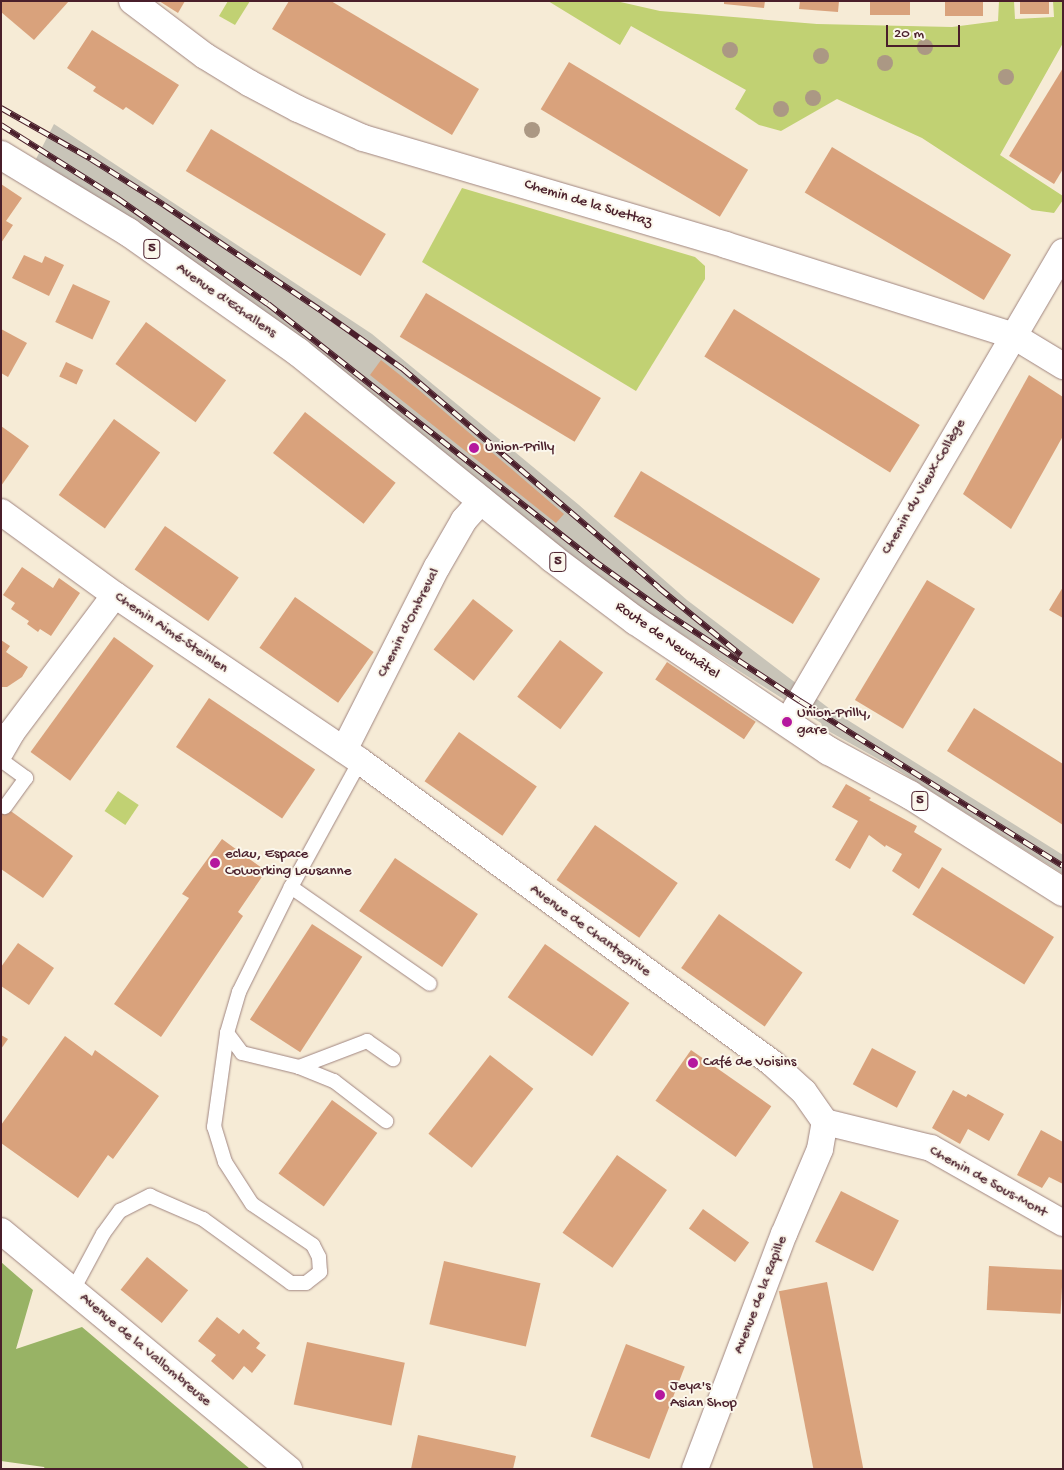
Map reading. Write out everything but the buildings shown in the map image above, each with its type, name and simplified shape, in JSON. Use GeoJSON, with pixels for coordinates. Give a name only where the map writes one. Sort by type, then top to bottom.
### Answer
{"type":"FeatureCollection","features":[{"type":"Feature","properties":{"kind":"main road","name":"Avenue d'Echallens"},"geometry":{"type":"LineString","coordinates":[[1,154],[128,232],[298,352]]}},
{"type":"Feature","properties":{"kind":"main road","name":"Route de Neuchâtel"},"geometry":{"type":"LineString","coordinates":[[298,352],[552,558],[636,621],[829,751],[910,795],[1063,892]]}},
{"type":"Feature","properties":{"kind":"street","name":"Chemin de la Suettaz"},"geometry":{"type":"LineString","coordinates":[[132,1],[180,38],[249,83],[298,109],[363,138],[708,240],[1012,335],[1063,366]]}},
{"type":"Feature","properties":{"kind":"street","name":"Chemin du Vieux-Collège"},"geometry":{"type":"LineString","coordinates":[[787,723],[1012,335],[1063,252]]}},
{"type":"Feature","properties":{"kind":"street","name":"Chemin d'Ombreval"},"geometry":{"type":"LineString","coordinates":[[352,756],[437,567],[464,520],[482,500]]}},
{"type":"Feature","properties":{"kind":"street","name":"Chemin Aimé-Steinlen"},"geometry":{"type":"LineString","coordinates":[[1,512],[115,594],[352,756]]}},
{"type":"Feature","properties":{"kind":"street"},"geometry":{"type":"LineString","coordinates":[[5,736],[115,594]]}},
{"type":"Feature","properties":{"kind":"street","name":"Avenue de Chantegrive"},"geometry":{"type":"LineString","coordinates":[[352,756],[772,1063],[804,1092],[825,1122]]}},
{"type":"Feature","properties":{"kind":"street","name":"Chemin de Sous-Mont"},"geometry":{"type":"LineString","coordinates":[[825,1122],[931,1148],[1063,1223]]}},
{"type":"Feature","properties":{"kind":"street","name":"Avenue de la Rapille"},"geometry":{"type":"LineString","coordinates":[[695,1469],[784,1234],[820,1150],[825,1122]]}},
{"type":"Feature","properties":{"kind":"street","name":"Avenue de la Vallombreuse"},"geometry":{"type":"LineString","coordinates":[[1,1231],[289,1469]]}},
{"type":"Feature","properties":{"kind":"lane","name":"Chemin d'Ombreval"},"geometry":{"type":"LineString","coordinates":[[73,1290],[103,1234],[120,1211],[150,1196],[203,1219],[291,1283],[306,1282],[320,1272],[319,1257],[313,1245],[252,1204],[225,1162],[214,1127],[226,1033],[239,992],[291,887],[352,756]]}},
{"type":"Feature","properties":{"kind":"lane"},"geometry":{"type":"LineString","coordinates":[[1,760],[26,778],[5,807]]}},
{"type":"Feature","properties":{"kind":"lane"},"geometry":{"type":"LineString","coordinates":[[291,887],[430,984]]}},
{"type":"Feature","properties":{"kind":"lane"},"geometry":{"type":"LineString","coordinates":[[226,1033],[242,1054],[299,1067],[334,1081],[386,1121]]}},
{"type":"Feature","properties":{"kind":"lane"},"geometry":{"type":"LineString","coordinates":[[299,1067],[367,1041],[393,1059]]}},
{"type":"Feature","properties":{"kind":"shaded area"},"geometry":{"type":"Polygon","coordinates":[[[54,124],[372,334],[579,505],[687,600],[830,709],[1063,855],[1063,874],[896,769],[823,728],[821,723],[650,614],[579,561],[305,343],[237,292],[36,159],[54,124]]]}},
{"type":"Feature","properties":{"kind":"green space"},"geometry":{"type":"Polygon","coordinates":[[[228,1],[250,1],[235,25],[219,16],[228,1]]]}},
{"type":"Feature","properties":{"kind":"green space"},"geometry":{"type":"Polygon","coordinates":[[[548,1],[616,1],[660,11],[817,24],[952,27],[998,21],[999,1],[1014,1],[1015,19],[1054,17],[1053,1],[1063,1],[1063,43],[1000,155],[1063,196],[1063,200],[1054,213],[1032,210],[922,138],[837,99],[781,131],[759,125],[735,109],[746,90],[631,26],[620,45],[548,1]]]}},
{"type":"Feature","properties":{"kind":"green space"},"geometry":{"type":"Polygon","coordinates":[[[462,188],[695,257],[705,266],[705,279],[636,391],[422,262],[462,188]]]}},
{"type":"Feature","properties":{"kind":"green space"},"geometry":{"type":"Polygon","coordinates":[[[118,791],[139,805],[125,825],[105,811],[118,791]]]}},
{"type":"Feature","properties":{"kind":"green space"},"geometry":{"type":"Polygon","coordinates":[[[1,1262],[33,1290],[16,1349],[82,1327],[250,1469],[45,1469],[44,1467],[1,1461],[1,1262]]]}},
{"type":"Feature","properties":{"kind":"railway"},"geometry":{"type":"LineString","coordinates":[[1,108],[91,159],[164,205],[323,312],[403,369],[659,588],[741,655]]}},
{"type":"Feature","properties":{"kind":"railway"},"geometry":{"type":"LineString","coordinates":[[1,125],[117,198],[268,304],[593,560],[665,612],[800,701],[1063,866]]}},
{"type":"Feature","properties":{"kind":"place","name":"Union-Prilly"},"geometry":{"type":"Point","coordinates":[474,448]}},
{"type":"Feature","properties":{"kind":"place","name":"Union-Prilly, gare"},"geometry":{"type":"Point","coordinates":[787,722]}},
{"type":"Feature","properties":{"kind":"place","name":"eclau, Espace Coworking Lausanne"},"geometry":{"type":"Point","coordinates":[215,863]}},
{"type":"Feature","properties":{"kind":"place","name":"Café de Voisins"},"geometry":{"type":"Point","coordinates":[693,1063]}},
{"type":"Feature","properties":{"kind":"place","name":"Jeya's Asian Shop"},"geometry":{"type":"Point","coordinates":[660,1395]}}]}
